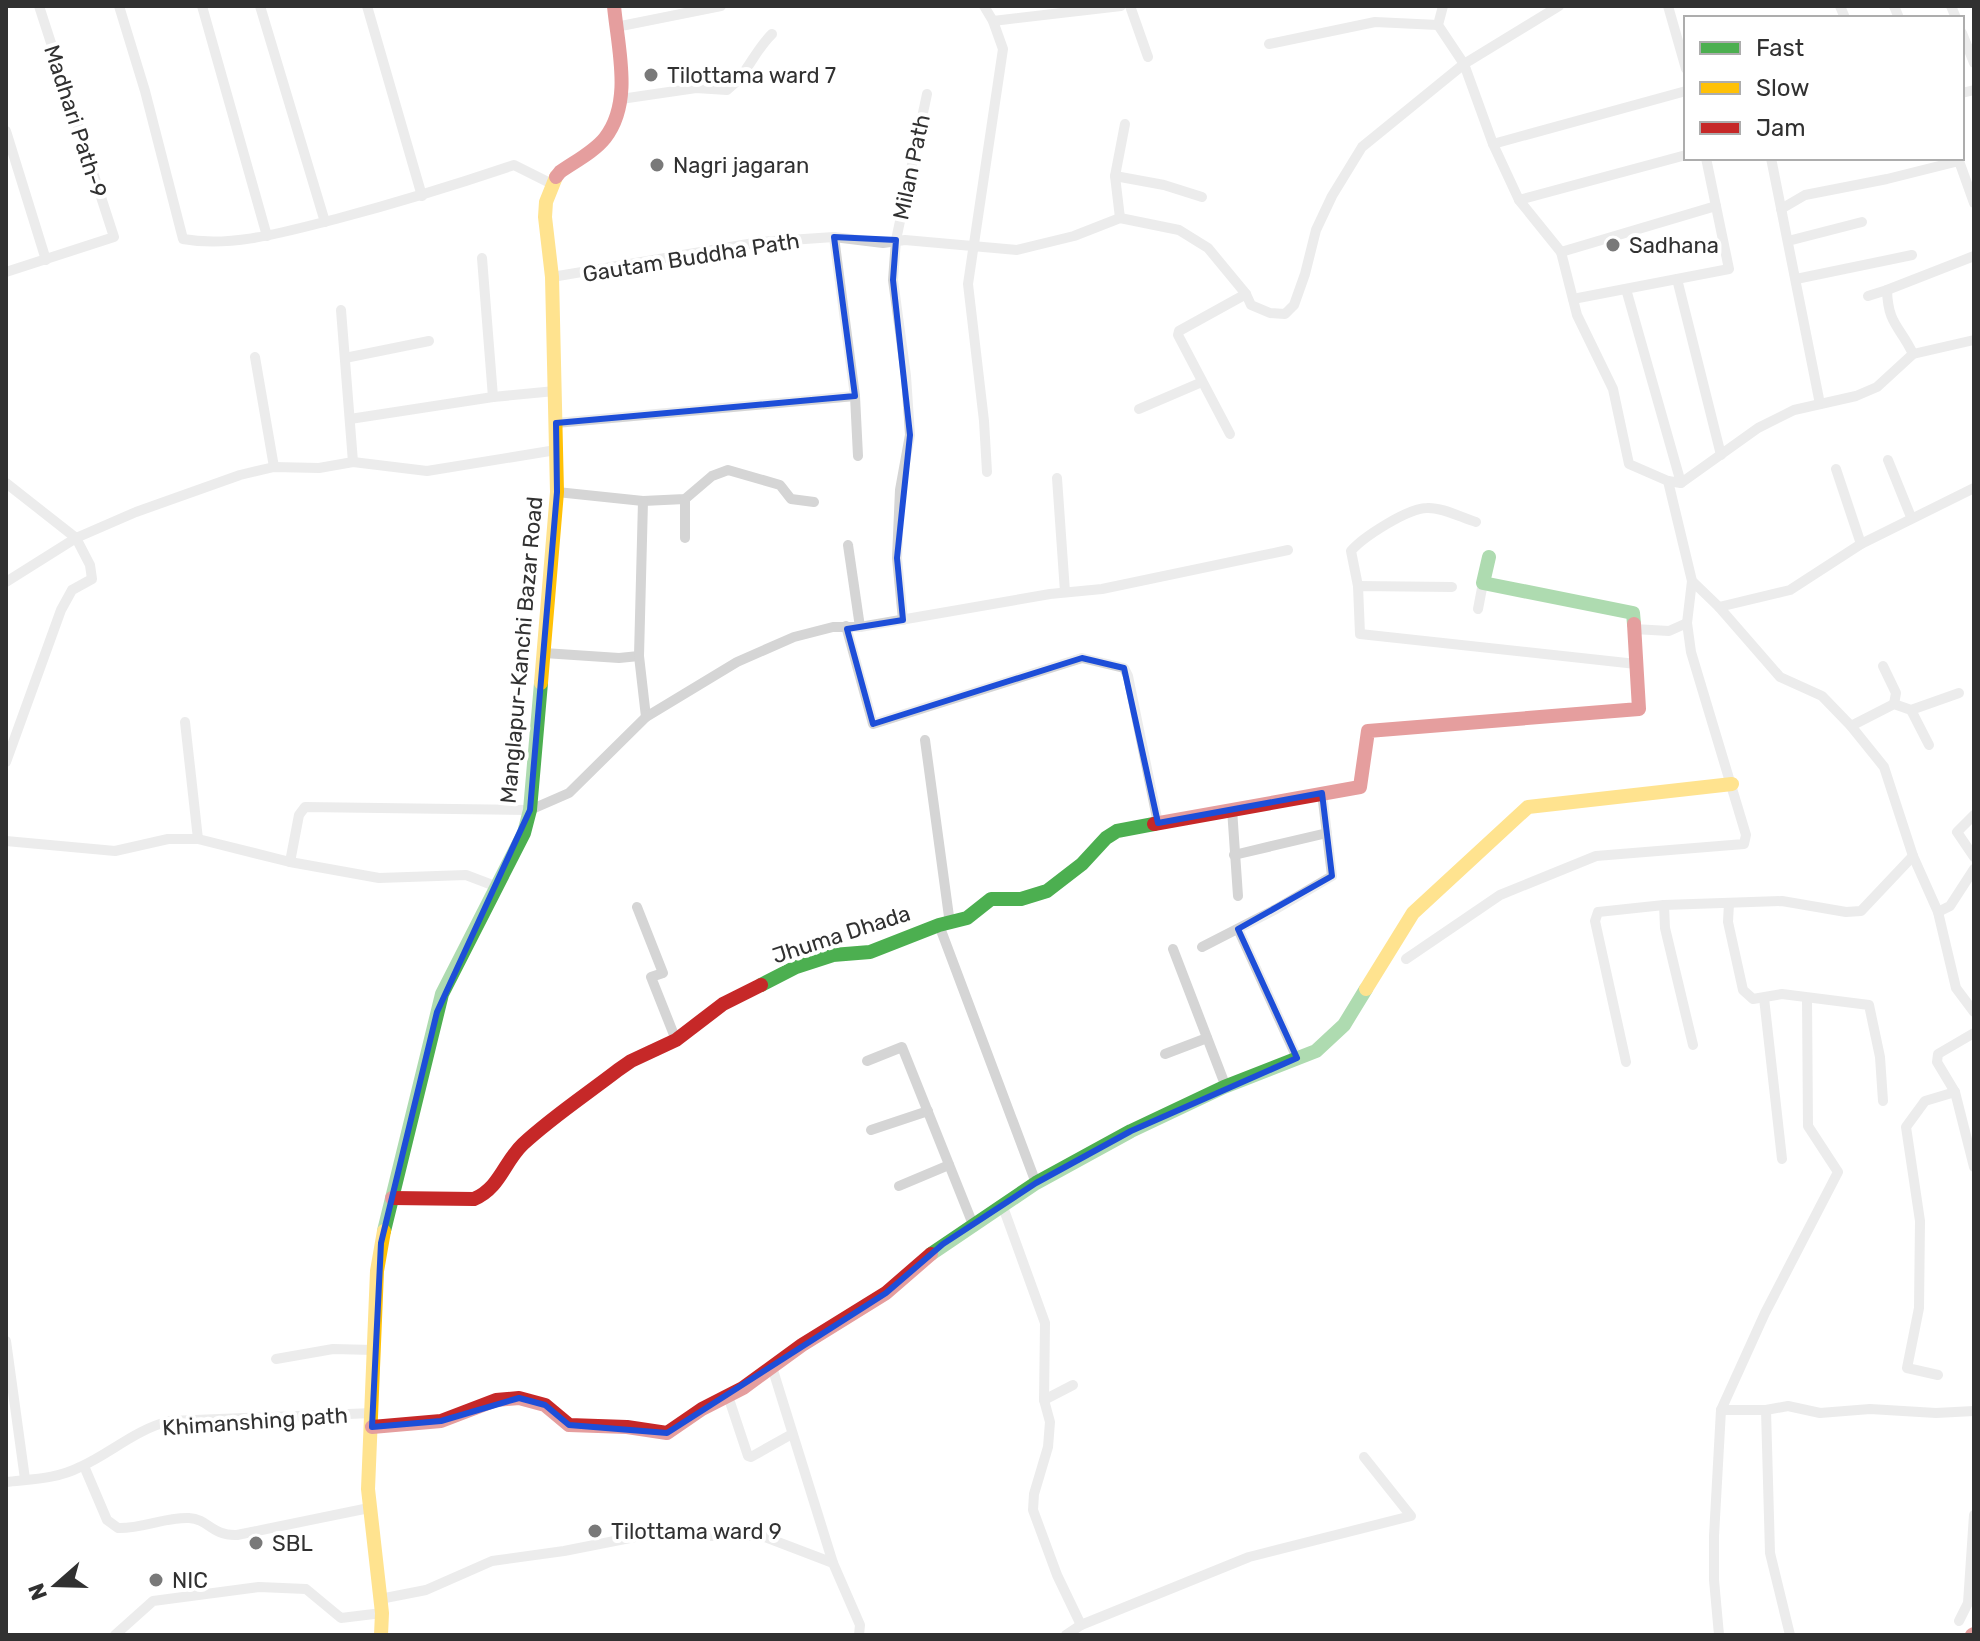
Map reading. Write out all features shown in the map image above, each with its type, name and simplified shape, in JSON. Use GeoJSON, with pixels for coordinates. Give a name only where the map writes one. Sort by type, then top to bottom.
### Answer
{"type":"FeatureCollection","features":[{"type":"Feature","properties":{"kind":"street","name":"Madhari Path-9"},"geometry":{"type":"LineString","coordinates":[[39,6],[114,237],[46,260]]}},
{"type":"Feature","properties":{"kind":"street"},"geometry":{"type":"LineString","coordinates":[[119,6],[183,239],[203,242],[267,236],[325,222],[422,196],[514,165],[552,184],[569,164],[603,141],[618,117],[621,99],[614,6]]}},
{"type":"Feature","properties":{"kind":"street"},"geometry":{"type":"LineString","coordinates":[[202,6],[267,236]]}},
{"type":"Feature","properties":{"kind":"street"},"geometry":{"type":"LineString","coordinates":[[260,6],[325,222]]}},
{"type":"Feature","properties":{"kind":"street"},"geometry":{"type":"LineString","coordinates":[[367,6],[422,196]]}},
{"type":"Feature","properties":{"kind":"street"},"geometry":{"type":"LineString","coordinates":[[616,27],[681,10],[721,6]]}},
{"type":"Feature","properties":{"kind":"street"},"geometry":{"type":"LineString","coordinates":[[984,6],[1003,49],[968,284],[987,472]]}},
{"type":"Feature","properties":{"kind":"street"},"geometry":{"type":"LineString","coordinates":[[993,21],[1121,6]]}},
{"type":"Feature","properties":{"kind":"street"},"geometry":{"type":"LineString","coordinates":[[1130,6],[1148,57]]}},
{"type":"Feature","properties":{"kind":"street"},"geometry":{"type":"LineString","coordinates":[[1443,6],[1438,25],[1464,64],[1493,144],[1519,200],[1561,252],[1577,315],[1613,389],[1629,464],[1668,481],[1681,483],[1758,428],[1794,410],[1856,396],[1877,387],[1913,354],[1974,340]]}},
{"type":"Feature","properties":{"kind":"street"},"geometry":{"type":"LineString","coordinates":[[1125,124],[1115,176],[1120,218],[1179,230],[1208,248],[1246,294],[1251,305],[1270,313],[1285,314],[1294,305],[1316,230],[1332,196],[1362,147],[1464,64],[1559,6]]}},
{"type":"Feature","properties":{"kind":"street"},"geometry":{"type":"LineString","coordinates":[[1668,6],[1684,62]]}},
{"type":"Feature","properties":{"kind":"street"},"geometry":{"type":"LineString","coordinates":[[1269,44],[1375,22],[1438,25]]}},
{"type":"Feature","properties":{"kind":"street"},"geometry":{"type":"LineString","coordinates":[[621,99],[696,88],[727,90],[742,79],[772,34]]}},
{"type":"Feature","properties":{"kind":"street"},"geometry":{"type":"LineString","coordinates":[[1964,38],[1974,63]]}},
{"type":"Feature","properties":{"kind":"street"},"geometry":{"type":"LineString","coordinates":[[1493,144],[1684,92]]}},
{"type":"Feature","properties":{"kind":"street","name":"Milan Path"},"geometry":{"type":"LineString","coordinates":[[903,620],[897,558],[900,490],[910,435],[906,376],[893,280],[896,240],[927,94]]}},
{"type":"Feature","properties":{"kind":"street"},"geometry":{"type":"LineString","coordinates":[[6,131],[46,260],[6,272]]}},
{"type":"Feature","properties":{"kind":"street"},"geometry":{"type":"LineString","coordinates":[[1519,200],[1684,156]]}},
{"type":"Feature","properties":{"kind":"street"},"geometry":{"type":"LineString","coordinates":[[1573,299],[1729,269],[1706,160]]}},
{"type":"Feature","properties":{"kind":"street"},"geometry":{"type":"LineString","coordinates":[[1771,160],[1820,404]]}},
{"type":"Feature","properties":{"kind":"street"},"geometry":{"type":"LineString","coordinates":[[1781,209],[1805,195],[1959,160],[1974,203]]}},
{"type":"Feature","properties":{"kind":"street"},"geometry":{"type":"LineString","coordinates":[[1115,176],[1164,185],[1202,197]]}},
{"type":"Feature","properties":{"kind":"street","name":"Manglapur-Kanchi Bazar Road"},"geometry":{"type":"LineString","coordinates":[[381,1635],[381,1606],[369,1508],[377,1271],[442,994],[524,833],[530,810],[557,492],[552,277],[545,217],[552,184]]}},
{"type":"Feature","properties":{"kind":"street"},"geometry":{"type":"LineString","coordinates":[[1561,252],[1716,206]]}},
{"type":"Feature","properties":{"kind":"street","name":"Gautam Buddha Path"},"geometry":{"type":"LineString","coordinates":[[552,277],[760,242],[834,237],[883,243],[896,240],[1017,250],[1074,236],[1120,218]]}},
{"type":"Feature","properties":{"kind":"street"},"geometry":{"type":"LineString","coordinates":[[1788,241],[1862,222]]}},
{"type":"Feature","properties":{"kind":"street"},"geometry":{"type":"LineString","coordinates":[[834,237],[855,396],[858,456]]}},
{"type":"Feature","properties":{"kind":"street"},"geometry":{"type":"LineString","coordinates":[[1796,279],[1912,255]]}},
{"type":"Feature","properties":{"kind":"street"},"geometry":{"type":"LineString","coordinates":[[1868,296],[1974,256]]}},
{"type":"Feature","properties":{"kind":"street"},"geometry":{"type":"LineString","coordinates":[[482,258],[493,397]]}},
{"type":"Feature","properties":{"kind":"street"},"geometry":{"type":"LineString","coordinates":[[1677,279],[1721,455]]}},
{"type":"Feature","properties":{"kind":"street"},"geometry":{"type":"LineString","coordinates":[[1626,289],[1681,483]]}},
{"type":"Feature","properties":{"kind":"street"},"geometry":{"type":"LineString","coordinates":[[1887,290],[1891,319],[1913,354]]}},
{"type":"Feature","properties":{"kind":"street"},"geometry":{"type":"LineString","coordinates":[[1230,434],[1179,338],[1179,331],[1246,294]]}},
{"type":"Feature","properties":{"kind":"street"},"geometry":{"type":"LineString","coordinates":[[341,310],[353,462]]}},
{"type":"Feature","properties":{"kind":"street"},"geometry":{"type":"LineString","coordinates":[[345,358],[429,341]]}},
{"type":"Feature","properties":{"kind":"street"},"geometry":{"type":"LineString","coordinates":[[255,357],[274,467]]}},
{"type":"Feature","properties":{"kind":"street"},"geometry":{"type":"LineString","coordinates":[[1139,409],[1202,382]]}},
{"type":"Feature","properties":{"kind":"street"},"geometry":{"type":"LineString","coordinates":[[350,419],[493,397],[555,391]]}},
{"type":"Feature","properties":{"kind":"street"},"geometry":{"type":"LineString","coordinates":[[556,423],[855,396]]}},
{"type":"Feature","properties":{"kind":"street"},"geometry":{"type":"LineString","coordinates":[[6,582],[76,538],[136,512],[240,475],[274,467],[319,468],[353,462],[427,471],[556,450]]}},
{"type":"Feature","properties":{"kind":"street"},"geometry":{"type":"LineString","coordinates":[[1888,460],[1911,517]]}},
{"type":"Feature","properties":{"kind":"street"},"geometry":{"type":"LineString","coordinates":[[1836,469],[1861,544]]}},
{"type":"Feature","properties":{"kind":"street"},"geometry":{"type":"LineString","coordinates":[[557,492],[643,501],[685,499],[712,476],[728,470],[780,485],[791,499],[814,502]]}},
{"type":"Feature","properties":{"kind":"street"},"geometry":{"type":"LineString","coordinates":[[1057,478],[1065,592]]}},
{"type":"Feature","properties":{"kind":"street"},"geometry":{"type":"LineString","coordinates":[[1406,959],[1500,895],[1596,856],[1744,844],[1746,835],[1732,784],[1691,652],[1687,623],[1692,581],[1668,481]]}},
{"type":"Feature","properties":{"kind":"street"},"geometry":{"type":"LineString","coordinates":[[6,483],[76,538],[90,565],[92,579],[72,590],[61,610],[6,762]]}},
{"type":"Feature","properties":{"kind":"street"},"geometry":{"type":"LineString","coordinates":[[1719,607],[1790,590],[1861,544],[1974,488]]}},
{"type":"Feature","properties":{"kind":"street"},"geometry":{"type":"LineString","coordinates":[[685,499],[685,538]]}},
{"type":"Feature","properties":{"kind":"street"},"geometry":{"type":"LineString","coordinates":[[643,501],[639,656],[646,717]]}},
{"type":"Feature","properties":{"kind":"street"},"geometry":{"type":"LineString","coordinates":[[1476,522],[1428,508],[1407,514],[1360,540],[1351,551],[1358,586],[1360,634],[1636,664],[1633,613],[1483,583]]}},
{"type":"Feature","properties":{"kind":"street"},"geometry":{"type":"LineString","coordinates":[[848,545],[860,627]]}},
{"type":"Feature","properties":{"kind":"street"},"geometry":{"type":"LineString","coordinates":[[290,862],[299,815],[305,807],[530,810],[569,793],[646,717],[697,685],[794,637],[846,626],[860,627],[1065,592],[1102,589],[1288,550]]}},
{"type":"Feature","properties":{"kind":"street"},"geometry":{"type":"LineString","coordinates":[[1478,609],[1489,557]]}},
{"type":"Feature","properties":{"kind":"street"},"geometry":{"type":"LineString","coordinates":[[1692,581],[1780,677],[1822,696],[1884,767],[1913,856],[1938,912],[1956,988],[1974,1012]]}},
{"type":"Feature","properties":{"kind":"street"},"geometry":{"type":"LineString","coordinates":[[1358,586],[1452,587]]}},
{"type":"Feature","properties":{"kind":"street"},"geometry":{"type":"LineString","coordinates":[[1634,629],[1669,631],[1687,623]]}},
{"type":"Feature","properties":{"kind":"street"},"geometry":{"type":"LineString","coordinates":[[846,626],[873,724],[1082,658],[1124,668],[1158,823]]}},
{"type":"Feature","properties":{"kind":"street"},"geometry":{"type":"LineString","coordinates":[[544,653],[619,658],[639,656]]}},
{"type":"Feature","properties":{"kind":"street","name":"Jhuma Dhada"},"geometry":{"type":"LineString","coordinates":[[392,1198],[474,1199],[485,1196],[498,1184],[512,1155],[524,1143],[631,1061],[676,1040],[723,1004],[796,967],[833,955],[870,952],[967,918],[991,899],[1021,899],[1047,891],[1117,831],[1360,787],[1368,731],[1639,709],[1636,664]]}},
{"type":"Feature","properties":{"kind":"street"},"geometry":{"type":"LineString","coordinates":[[1883,666],[1896,693],[1894,704]]}},
{"type":"Feature","properties":{"kind":"street"},"geometry":{"type":"LineString","coordinates":[[1851,726],[1894,704],[1911,710],[1959,693]]}},
{"type":"Feature","properties":{"kind":"street"},"geometry":{"type":"LineString","coordinates":[[1911,710],[1929,745]]}},
{"type":"Feature","properties":{"kind":"street"},"geometry":{"type":"LineString","coordinates":[[185,722],[198,839]]}},
{"type":"Feature","properties":{"kind":"street"},"geometry":{"type":"LineString","coordinates":[[925,740],[945,924],[1036,1183]]}},
{"type":"Feature","properties":{"kind":"street"},"geometry":{"type":"LineString","coordinates":[[372,1420],[441,1421],[496,1400],[519,1398],[545,1405],[569,1425],[627,1427],[667,1433],[886,1293],[943,1244],[974,1227],[1036,1183],[1131,1131],[1226,1087],[1316,1051],[1344,1025],[1413,913],[1528,807],[1732,784]]}},
{"type":"Feature","properties":{"kind":"street"},"geometry":{"type":"LineString","coordinates":[[1202,947],[1332,876],[1322,793]]}},
{"type":"Feature","properties":{"kind":"street"},"geometry":{"type":"LineString","coordinates":[[1232,809],[1238,896]]}},
{"type":"Feature","properties":{"kind":"street"},"geometry":{"type":"LineString","coordinates":[[1974,815],[1957,832],[1974,857]]}},
{"type":"Feature","properties":{"kind":"street"},"geometry":{"type":"LineString","coordinates":[[1234,855],[1327,833]]}},
{"type":"Feature","properties":{"kind":"street"},"geometry":{"type":"LineString","coordinates":[[6,841],[115,851],[168,839],[198,839],[290,862],[379,878],[466,875],[495,886]]}},
{"type":"Feature","properties":{"kind":"street"},"geometry":{"type":"LineString","coordinates":[[1626,1062],[1595,921],[1598,912],[1664,905],[1782,901],[1846,912],[1861,911],[1913,856]]}},
{"type":"Feature","properties":{"kind":"street"},"geometry":{"type":"LineString","coordinates":[[1938,912],[1950,906],[1974,869]]}},
{"type":"Feature","properties":{"kind":"street"},"geometry":{"type":"LineString","coordinates":[[1729,903],[1728,922],[1743,990],[1753,999],[1782,994],[1869,1005],[1880,1057],[1883,1101]]}},
{"type":"Feature","properties":{"kind":"street"},"geometry":{"type":"LineString","coordinates":[[1664,905],[1665,928],[1693,1045]]}},
{"type":"Feature","properties":{"kind":"street"},"geometry":{"type":"LineString","coordinates":[[637,907],[663,973],[651,977],[676,1040]]}},
{"type":"Feature","properties":{"kind":"street"},"geometry":{"type":"LineString","coordinates":[[1238,929],[1297,1058]]}},
{"type":"Feature","properties":{"kind":"street"},"geometry":{"type":"LineString","coordinates":[[1173,949],[1226,1087]]}},
{"type":"Feature","properties":{"kind":"street"},"geometry":{"type":"LineString","coordinates":[[1764,998],[1782,1159]]}},
{"type":"Feature","properties":{"kind":"street"},"geometry":{"type":"LineString","coordinates":[[1719,1635],[1714,1536],[1721,1410],[1765,1313],[1838,1172],[1808,1126],[1807,998]]}},
{"type":"Feature","properties":{"kind":"street"},"geometry":{"type":"LineString","coordinates":[[1974,1033],[1938,1054],[1937,1062],[1955,1092],[1974,1167]]}},
{"type":"Feature","properties":{"kind":"street"},"geometry":{"type":"LineString","coordinates":[[1165,1054],[1207,1038]]}},
{"type":"Feature","properties":{"kind":"street"},"geometry":{"type":"LineString","coordinates":[[867,1061],[902,1047],[974,1227]]}},
{"type":"Feature","properties":{"kind":"street"},"geometry":{"type":"LineString","coordinates":[[1938,1375],[1907,1368],[1919,1308],[1920,1221],[1906,1127],[1925,1101],[1955,1092]]}},
{"type":"Feature","properties":{"kind":"street"},"geometry":{"type":"LineString","coordinates":[[871,1130],[928,1111]]}},
{"type":"Feature","properties":{"kind":"street"},"geometry":{"type":"LineString","coordinates":[[899,1186],[949,1165]]}},
{"type":"Feature","properties":{"kind":"street"},"geometry":{"type":"LineString","coordinates":[[1003,1207],[1045,1323],[1044,1400],[1050,1422],[1048,1447],[1034,1494],[1033,1510],[1057,1575],[1081,1625]]}},
{"type":"Feature","properties":{"kind":"street"},"geometry":{"type":"LineString","coordinates":[[6,1341],[25,1479]]}},
{"type":"Feature","properties":{"kind":"street"},"geometry":{"type":"LineString","coordinates":[[276,1359],[333,1349],[374,1350]]}},
{"type":"Feature","properties":{"kind":"street"},"geometry":{"type":"LineString","coordinates":[[772,1367],[833,1563],[860,1625],[859,1635]]}},
{"type":"Feature","properties":{"kind":"street"},"geometry":{"type":"LineString","coordinates":[[1044,1400],[1073,1385]]}},
{"type":"Feature","properties":{"kind":"street"},"geometry":{"type":"LineString","coordinates":[[728,1396],[748,1456],[792,1434]]}},
{"type":"Feature","properties":{"kind":"street"},"geometry":{"type":"LineString","coordinates":[[1721,1410],[1766,1410],[1788,1406],[1820,1413],[1870,1409],[1936,1413],[1974,1411]]}},
{"type":"Feature","properties":{"kind":"street"},"geometry":{"type":"LineString","coordinates":[[1766,1410],[1770,1553],[1790,1635]]}},
{"type":"Feature","properties":{"kind":"street","name":"Khimanshing path"},"geometry":{"type":"LineString","coordinates":[[6,1482],[64,1474],[84,1466],[142,1432],[170,1421],[372,1420]]}},
{"type":"Feature","properties":{"kind":"street"},"geometry":{"type":"LineString","coordinates":[[1066,1635],[1081,1625],[1249,1557],[1411,1516],[1364,1457]]}},
{"type":"Feature","properties":{"kind":"street"},"geometry":{"type":"LineString","coordinates":[[84,1466],[107,1520],[118,1528],[195,1518],[223,1536],[237,1535],[369,1508]]}},
{"type":"Feature","properties":{"kind":"street"},"geometry":{"type":"LineString","coordinates":[[1959,1621],[1968,1603],[1974,1515]]}},
{"type":"Feature","properties":{"kind":"street"},"geometry":{"type":"LineString","coordinates":[[115,1635],[153,1601],[259,1587],[306,1589],[341,1618],[426,1590],[492,1561],[640,1536],[762,1536],[833,1563]]}},
{"type":"Feature","properties":{"kind":"highlighted area"},"geometry":{"type":"Polygon","coordinates":[[[834,237],[896,240],[893,280],[910,435],[897,558],[903,620],[847,629],[873,724],[1082,658],[1124,668],[1158,823],[1322,793],[1332,876],[1238,929],[1297,1058],[1131,1131],[1036,1183],[943,1244],[886,1293],[667,1433],[569,1425],[545,1405],[519,1398],[441,1421],[372,1427],[381,1243],[437,1012],[530,810],[557,492],[556,423],[855,396],[834,237]]]}},
{"type":"Feature","properties":{"kind":"traffic: fast"},"geometry":{"type":"LineString","coordinates":[[1489,557],[1483,583],[1633,613],[1634,624]]}},
{"type":"Feature","properties":{"kind":"traffic: fast"},"geometry":{"type":"LineString","coordinates":[[384,1231],[442,994],[524,833],[530,810],[541,683]]}},
{"type":"Feature","properties":{"kind":"traffic: fast"},"geometry":{"type":"LineString","coordinates":[[761,985],[796,967],[833,955],[870,952],[939,925],[967,918],[991,899],[1021,899],[1047,891],[1117,831],[1154,824]]}},
{"type":"Feature","properties":{"kind":"traffic: fast"},"geometry":{"type":"LineString","coordinates":[[931,1254],[1036,1183],[1131,1131],[1224,1087],[1316,1051],[1344,1025],[1366,989]]}},
{"type":"Feature","properties":{"kind":"traffic: slow"},"geometry":{"type":"LineString","coordinates":[[541,683],[557,492],[552,277],[545,217],[546,202],[556,177]]}},
{"type":"Feature","properties":{"kind":"traffic: slow"},"geometry":{"type":"LineString","coordinates":[[1366,989],[1413,913],[1528,807],[1732,784]]}},
{"type":"Feature","properties":{"kind":"traffic: slow"},"geometry":{"type":"LineString","coordinates":[[381,1635],[382,1613],[368,1489],[377,1271],[384,1231]]}},
{"type":"Feature","properties":{"kind":"traffic: jam"},"geometry":{"type":"LineString","coordinates":[[556,177],[600,143],[614,124],[622,75],[614,6]]}},
{"type":"Feature","properties":{"kind":"traffic: jam"},"geometry":{"type":"LineString","coordinates":[[1154,824],[1360,787],[1368,731],[1639,709],[1634,624]]}},
{"type":"Feature","properties":{"kind":"traffic: jam"},"geometry":{"type":"LineString","coordinates":[[392,1198],[474,1199],[483,1194],[496,1182],[523,1144],[546,1124],[631,1061],[676,1040],[723,1004],[761,985]]}},
{"type":"Feature","properties":{"kind":"traffic: jam"},"geometry":{"type":"LineString","coordinates":[[372,1427],[441,1421],[496,1400],[519,1398],[545,1405],[569,1425],[627,1427],[667,1433],[702,1409],[743,1388],[802,1345],[886,1293],[931,1254]]}},
{"type":"Feature","properties":{"kind":"place","name":"Tilottama ward 7"},"geometry":{"type":"Point","coordinates":[651,75]}},
{"type":"Feature","properties":{"kind":"place","name":"Nagri jagaran"},"geometry":{"type":"Point","coordinates":[657,165]}},
{"type":"Feature","properties":{"kind":"place","name":"Sadhana"},"geometry":{"type":"Point","coordinates":[1613,245]}},
{"type":"Feature","properties":{"kind":"place","name":"Tilottama ward 9"},"geometry":{"type":"Point","coordinates":[595,1531]}},
{"type":"Feature","properties":{"kind":"place","name":"SBL"},"geometry":{"type":"Point","coordinates":[256,1543]}},
{"type":"Feature","properties":{"kind":"place","name":"NIC"},"geometry":{"type":"Point","coordinates":[156,1580]}}]}
